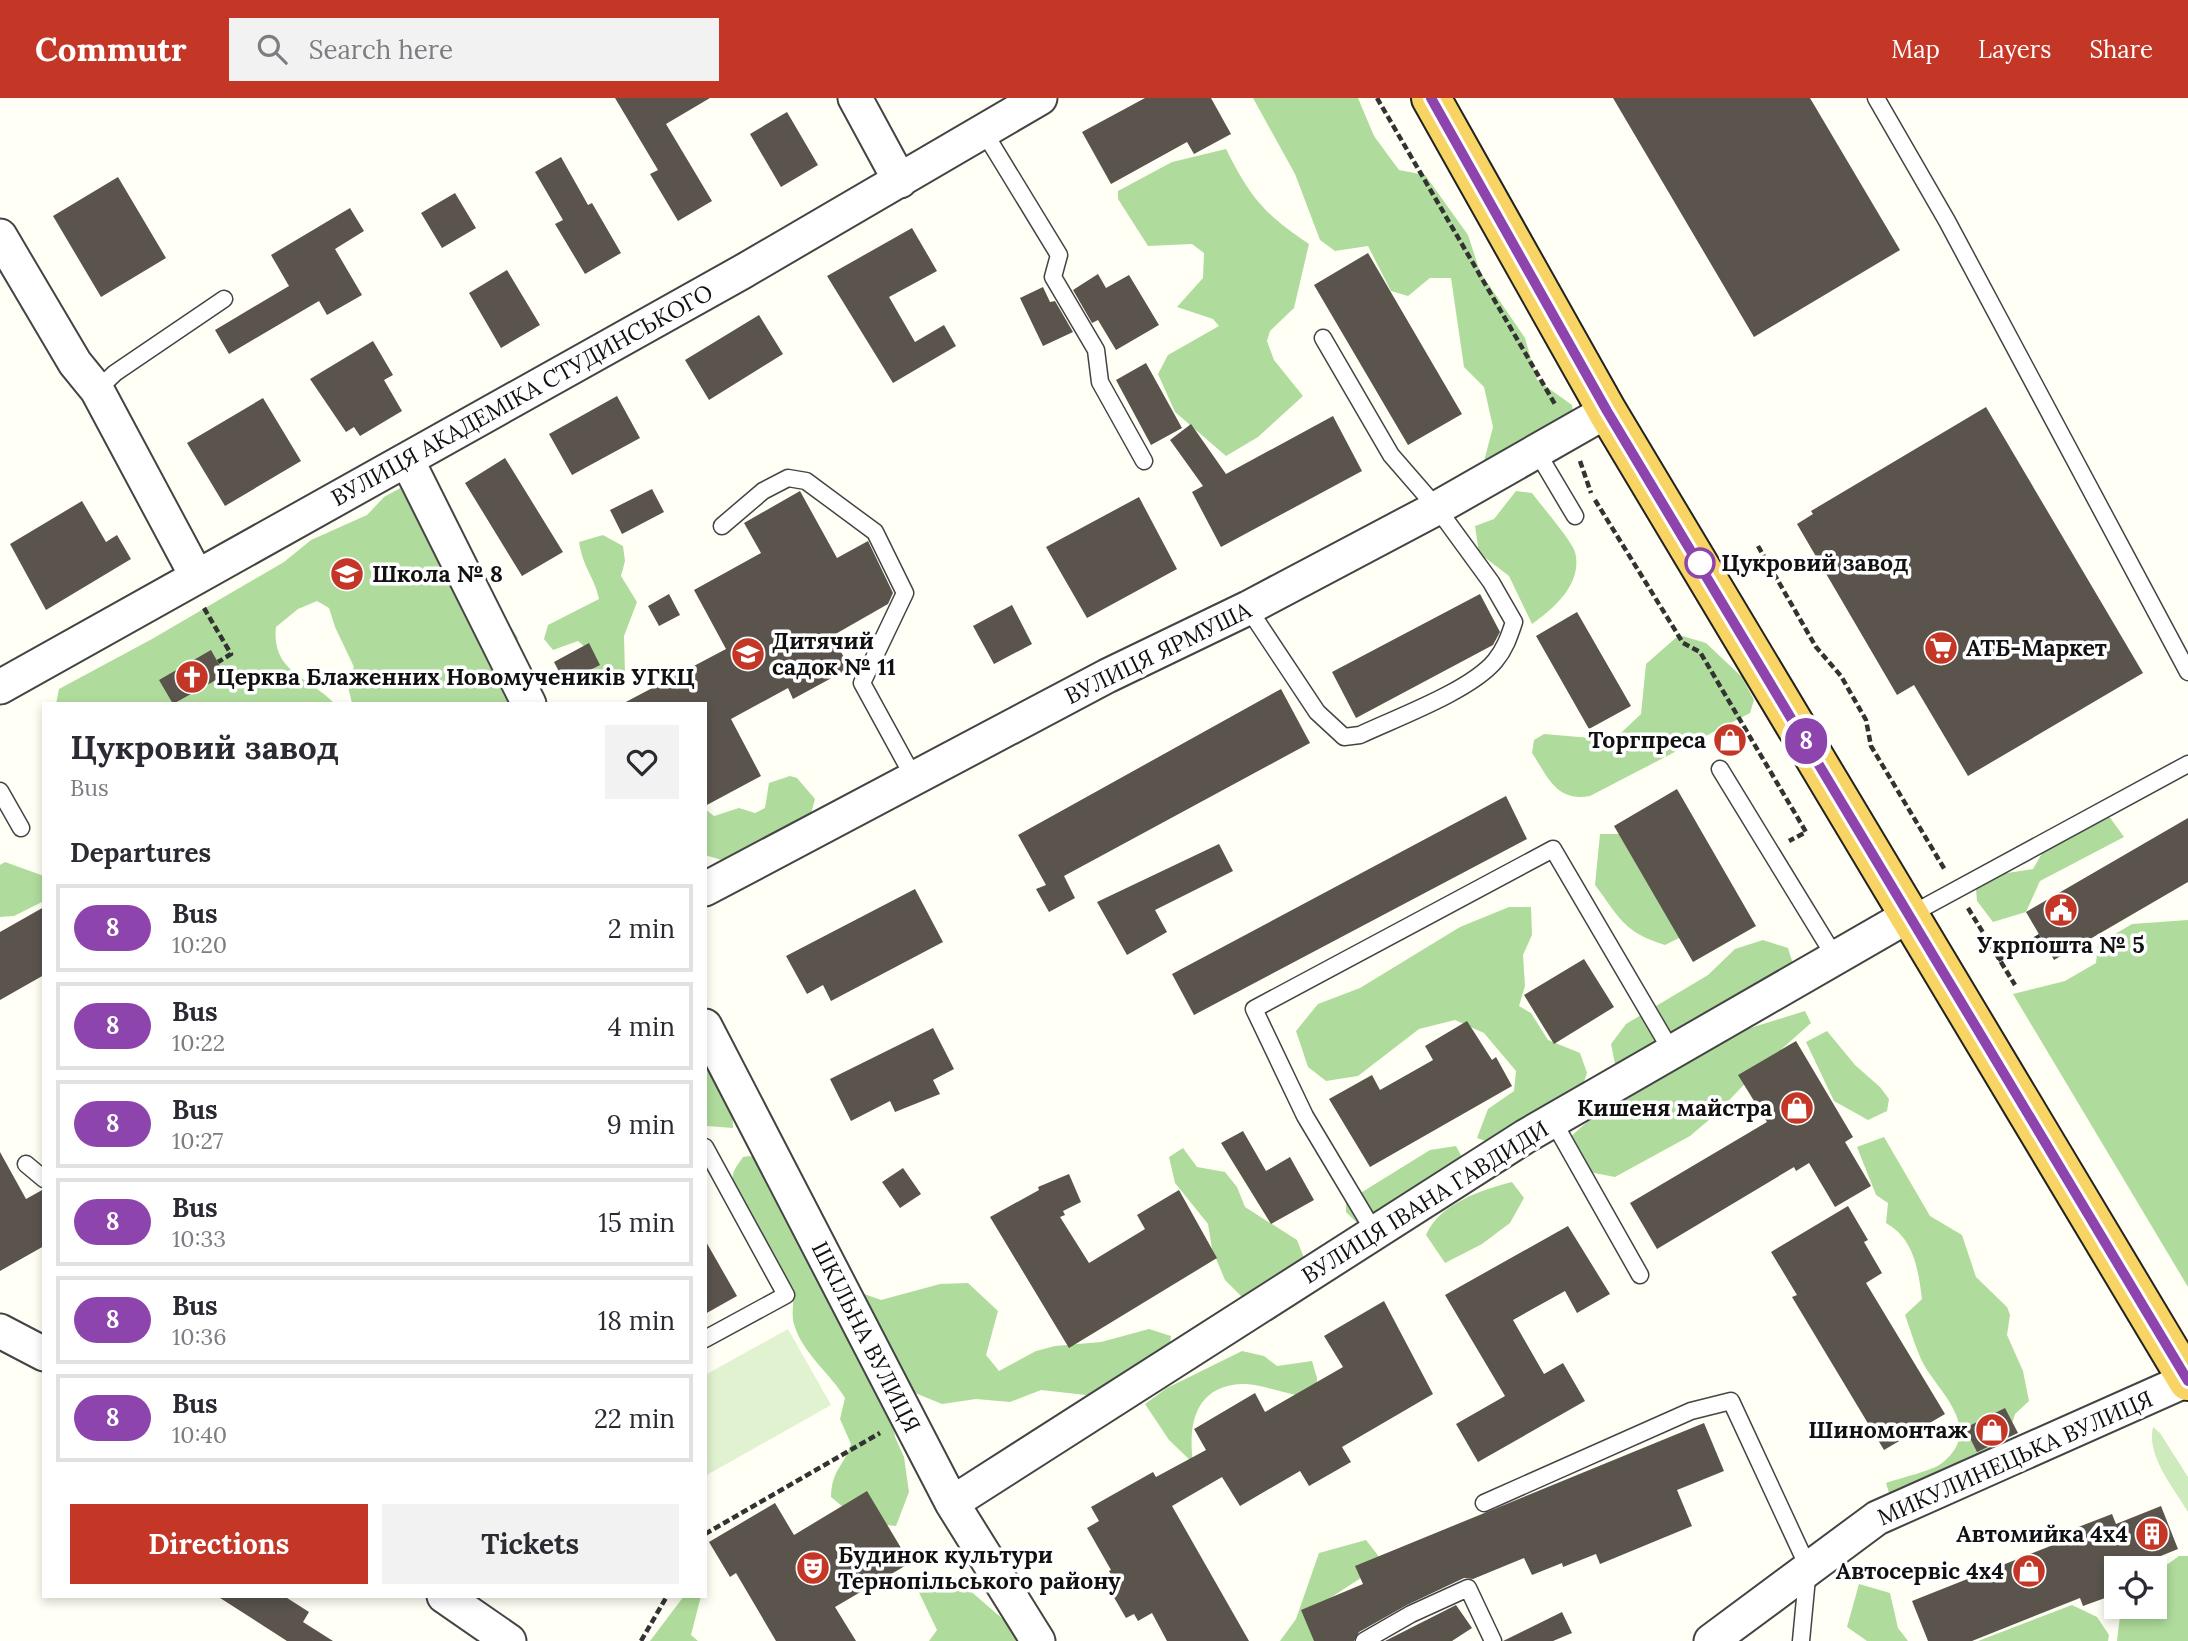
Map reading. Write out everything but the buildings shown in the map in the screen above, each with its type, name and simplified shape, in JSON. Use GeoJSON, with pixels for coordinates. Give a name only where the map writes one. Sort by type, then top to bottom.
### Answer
{"type":"FeatureCollection","features":[{"type":"Feature","properties":{"kind":"highway","name":"МИКУЛИНЕЦЬКА ВУЛИЦЯ"},"geometry":{"type":"LineString","coordinates":[[1431,98],[1607,411],[2188,1380]]}},
{"type":"Feature","properties":{"kind":"street"},"geometry":{"type":"LineString","coordinates":[[855,98],[900,181]]}},
{"type":"Feature","properties":{"kind":"street","name":"ВУЛИЦЯ АКАДЕМІКА СТУДИНСЬКОГО"},"geometry":{"type":"LineString","coordinates":[[0,687],[199,590],[407,460],[900,181],[1040,98]]}},
{"type":"Feature","properties":{"kind":"street"},"geometry":{"type":"LineString","coordinates":[[0,236],[75,363],[97,390],[199,590]]}},
{"type":"Feature","properties":{"kind":"street","name":"ВУЛИЦЯ ЯРМУША"},"geometry":{"type":"LineString","coordinates":[[707,887],[1107,676],[1248,608],[1437,508],[1607,411]]}},
{"type":"Feature","properties":{"kind":"street"},"geometry":{"type":"LineString","coordinates":[[407,460],[528,702]]}},
{"type":"Feature","properties":{"kind":"street","name":"ВУЛИЦЯ ІВАНА ГАВДИДИ"},"geometry":{"type":"LineString","coordinates":[[952,1503],[1553,1121],[1908,916]]}},
{"type":"Feature","properties":{"kind":"street","name":"ШКІЛЬНА ВУЛИЦЯ"},"geometry":{"type":"LineString","coordinates":[[707,1030],[952,1503],[1038,1641]]}},
{"type":"Feature","properties":{"kind":"street"},"geometry":{"type":"LineString","coordinates":[[0,1331],[42,1352]]}},
{"type":"Feature","properties":{"kind":"street","name":"МИКУЛИНЕЦЬКА ВУЛИЦЯ"},"geometry":{"type":"LineString","coordinates":[[1711,1641],[1877,1518],[2188,1380]]}},
{"type":"Feature","properties":{"kind":"street"},"geometry":{"type":"LineString","coordinates":[[447,1598],[509,1641]]}},
{"type":"Feature","properties":{"kind":"lane"},"geometry":{"type":"LineString","coordinates":[[1876,98],[1947,222],[2188,672]]}},
{"type":"Feature","properties":{"kind":"lane"},"geometry":{"type":"LineString","coordinates":[[984,132],[1059,255],[1053,277],[1097,351],[1100,382],[1144,461]]}},
{"type":"Feature","properties":{"kind":"lane"},"geometry":{"type":"LineString","coordinates":[[97,390],[115,373],[224,299]]}},
{"type":"Feature","properties":{"kind":"lane"},"geometry":{"type":"LineString","coordinates":[[1248,608],[1317,712],[1344,737],[1360,736],[1474,680],[1494,663],[1507,644],[1514,622],[1491,582],[1437,508],[1391,454],[1323,338]]}},
{"type":"Feature","properties":{"kind":"lane"},"geometry":{"type":"LineString","coordinates":[[1537,452],[1575,516]]}},
{"type":"Feature","properties":{"kind":"lane"},"geometry":{"type":"LineString","coordinates":[[722,526],[763,491],[788,478],[806,481],[875,531],[905,593],[862,683],[914,778]]}},
{"type":"Feature","properties":{"kind":"lane"},"geometry":{"type":"LineString","coordinates":[[1908,916],[2188,764]]}},
{"type":"Feature","properties":{"kind":"lane"},"geometry":{"type":"LineString","coordinates":[[1720,769],[1835,957]]}},
{"type":"Feature","properties":{"kind":"lane"},"geometry":{"type":"LineString","coordinates":[[0,791],[21,828]]}},
{"type":"Feature","properties":{"kind":"lane"},"geometry":{"type":"LineString","coordinates":[[1375,1233],[1305,1116],[1254,1009],[1553,849],[1672,1052]]}},
{"type":"Feature","properties":{"kind":"lane"},"geometry":{"type":"LineString","coordinates":[[1553,1121],[1640,1275]]}},
{"type":"Feature","properties":{"kind":"lane"},"geometry":{"type":"LineString","coordinates":[[707,1151],[786,1295],[707,1338]]}},
{"type":"Feature","properties":{"kind":"lane"},"geometry":{"type":"LineString","coordinates":[[26,1164],[42,1177]]}},
{"type":"Feature","properties":{"kind":"lane"},"geometry":{"type":"LineString","coordinates":[[1485,1503],[1692,1411],[1731,1401],[1808,1567],[1801,1641]]}},
{"type":"Feature","properties":{"kind":"lane"},"geometry":{"type":"LineString","coordinates":[[1364,1641],[1411,1614],[1468,1588],[1493,1641]]}},
{"type":"Feature","properties":{"kind":"path"},"geometry":{"type":"LineString","coordinates":[[1377,98],[1571,432],[1590,491],[1683,643],[1700,652],[1806,832]]}},
{"type":"Feature","properties":{"kind":"path"},"geometry":{"type":"LineString","coordinates":[[1758,546],[1816,647],[1841,676],[1866,720],[1871,746],[2015,985]]}},
{"type":"Feature","properties":{"kind":"path"},"geometry":{"type":"LineString","coordinates":[[199,590],[231,654],[218,662]]}},
{"type":"Feature","properties":{"kind":"path"},"geometry":{"type":"LineString","coordinates":[[1998,960],[2040,936]]}},
{"type":"Feature","properties":{"kind":"path"},"geometry":{"type":"LineString","coordinates":[[707,1533],[908,1417]]}},
{"type":"Feature","properties":{"kind":"path"},"geometry":{"type":"LineString","coordinates":[[641,1641],[666,1598]]}},
{"type":"Feature","properties":{"kind":"green space"},"geometry":{"type":"Polygon","coordinates":[[[1253,98],[1358,98],[1374,136],[1399,170],[1425,175],[1468,235],[1480,272],[1525,338],[1537,380],[1572,405],[1574,425],[1483,465],[1493,427],[1484,387],[1464,367],[1451,278],[1430,278],[1408,296],[1391,291],[1368,246],[1335,251],[1320,240],[1295,174],[1253,98]]]}},
{"type":"Feature","properties":{"kind":"green space"},"geometry":{"type":"Polygon","coordinates":[[[1226,149],[1260,204],[1281,224],[1309,244],[1294,308],[1270,331],[1267,341],[1274,360],[1303,396],[1258,437],[1226,456],[1175,412],[1158,374],[1168,355],[1219,326],[1213,319],[1177,307],[1203,278],[1204,253],[1192,244],[1148,246],[1118,199],[1118,191],[1172,162],[1226,149]]]}},
{"type":"Feature","properties":{"kind":"green space","name":"Школа № 8"},"geometry":{"type":"Polygon","coordinates":[[[404,486],[486,603],[507,621],[518,638],[514,654],[529,702],[352,702],[347,683],[354,667],[329,608],[317,601],[298,609],[276,627],[276,642],[279,654],[286,664],[333,702],[56,702],[59,689],[152,639],[284,562],[311,540],[367,515],[384,497],[404,486]]]}},
{"type":"Feature","properties":{"kind":"green space"},"geometry":{"type":"Polygon","coordinates":[[[1516,491],[1532,493],[1575,552],[1575,574],[1571,584],[1558,602],[1532,624],[1509,576],[1479,553],[1475,526],[1494,519],[1516,491]]]}},
{"type":"Feature","properties":{"kind":"green space"},"geometry":{"type":"Polygon","coordinates":[[[603,535],[623,546],[625,561],[621,576],[637,602],[624,636],[625,673],[602,678],[586,662],[587,649],[578,641],[553,650],[544,639],[548,625],[599,599],[579,542],[603,535]]]}},
{"type":"Feature","properties":{"kind":"green space"},"geometry":{"type":"Polygon","coordinates":[[[1679,635],[1706,643],[1742,677],[1754,700],[1750,713],[1590,796],[1569,795],[1554,786],[1532,753],[1534,740],[1544,734],[1602,739],[1622,732],[1641,714],[1646,664],[1679,635]]]}},
{"type":"Feature","properties":{"kind":"green space"},"geometry":{"type":"Polygon","coordinates":[[[790,776],[797,778],[815,799],[809,821],[728,862],[707,856],[707,811],[714,816],[739,808],[755,813],[765,808],[769,783],[790,776]]]}},
{"type":"Feature","properties":{"kind":"green space"},"geometry":{"type":"Polygon","coordinates":[[[2106,812],[2124,837],[2040,881],[2026,912],[1993,922],[1977,901],[1975,878],[2033,869],[2055,831],[2106,812]]]}},
{"type":"Feature","properties":{"kind":"green space"},"geometry":{"type":"Polygon","coordinates":[[[1600,834],[1629,834],[1685,935],[1665,945],[1640,935],[1617,915],[1595,885],[1600,834]]]}},
{"type":"Feature","properties":{"kind":"green space"},"geometry":{"type":"Polygon","coordinates":[[[5,862],[42,875],[42,902],[14,916],[0,917],[0,865],[5,862]]]}},
{"type":"Feature","properties":{"kind":"green space"},"geometry":{"type":"Polygon","coordinates":[[[1509,907],[1531,907],[1532,935],[1523,955],[1525,986],[1519,1006],[1531,1013],[1548,1040],[1580,1053],[1587,1073],[1579,1097],[1500,1146],[1477,1138],[1488,1109],[1514,1091],[1516,1071],[1484,1033],[1455,1020],[1419,1029],[1358,1076],[1326,1081],[1308,1067],[1296,1031],[1318,1004],[1360,988],[1460,927],[1509,907]]]}},
{"type":"Feature","properties":{"kind":"green space"},"geometry":{"type":"Polygon","coordinates":[[[2188,920],[2188,1287],[2013,994],[2065,981],[2096,963],[2098,944],[2132,924],[2188,920]]]}},
{"type":"Feature","properties":{"kind":"green space"},"geometry":{"type":"Polygon","coordinates":[[[1763,940],[1788,948],[1794,966],[1796,987],[1782,1010],[1616,1069],[1611,1044],[1626,1024],[1708,975],[1735,949],[1763,940]]]}},
{"type":"Feature","properties":{"kind":"green space"},"geometry":{"type":"Polygon","coordinates":[[[1805,1011],[1811,1023],[1690,1136],[1615,1177],[1584,1171],[1569,1138],[1586,1123],[1747,1029],[1805,1011]]]}},
{"type":"Feature","properties":{"kind":"green space"},"geometry":{"type":"Polygon","coordinates":[[[707,1022],[732,1096],[733,1128],[707,1126],[707,1022]]]}},
{"type":"Feature","properties":{"kind":"green space"},"geometry":{"type":"Polygon","coordinates":[[[1827,1031],[1855,1065],[1880,1087],[1889,1099],[1887,1111],[1868,1120],[1834,1101],[1806,1042],[1827,1031]]]}},
{"type":"Feature","properties":{"kind":"green space"},"geometry":{"type":"Polygon","coordinates":[[[1884,1137],[1930,1216],[1962,1235],[1976,1277],[2007,1307],[2010,1315],[2007,1335],[2023,1371],[2029,1401],[2015,1414],[2006,1443],[1890,1496],[1886,1483],[1937,1466],[1954,1451],[1959,1438],[1959,1425],[1955,1412],[1921,1359],[1905,1315],[1922,1299],[1913,1255],[1903,1237],[1886,1223],[1888,1203],[1876,1195],[1857,1147],[1884,1137]]]}},
{"type":"Feature","properties":{"kind":"green space"},"geometry":{"type":"Polygon","coordinates":[[[1456,1146],[1464,1161],[1362,1228],[1346,1212],[1346,1202],[1430,1150],[1456,1146]]]}},
{"type":"Feature","properties":{"kind":"green space"},"geometry":{"type":"Polygon","coordinates":[[[1183,1148],[1197,1167],[1225,1172],[1237,1187],[1245,1207],[1297,1240],[1306,1263],[1243,1298],[1225,1280],[1212,1249],[1208,1224],[1175,1183],[1169,1157],[1183,1148]]]}},
{"type":"Feature","properties":{"kind":"green space"},"geometry":{"type":"Polygon","coordinates":[[[743,1157],[766,1159],[853,1290],[881,1300],[940,1284],[968,1283],[998,1311],[986,1355],[999,1371],[1036,1351],[1055,1346],[1101,1342],[1149,1329],[1171,1336],[1168,1357],[1104,1397],[1041,1390],[1010,1402],[976,1399],[942,1404],[903,1388],[892,1415],[895,1437],[904,1457],[909,1492],[896,1526],[861,1522],[831,1497],[836,1474],[851,1444],[840,1419],[845,1398],[803,1344],[794,1324],[794,1289],[768,1254],[736,1192],[734,1171],[743,1157]]]}},
{"type":"Feature","properties":{"kind":"green space"},"geometry":{"type":"Polygon","coordinates":[[[1512,1182],[1524,1198],[1510,1223],[1482,1244],[1445,1263],[1426,1235],[1432,1224],[1462,1200],[1512,1182]]]}},
{"type":"Feature","properties":{"kind":"green space"},"geometry":{"type":"Polygon","coordinates":[[[788,1329],[831,1405],[707,1475],[707,1374],[788,1329]]]}},
{"type":"Feature","properties":{"kind":"green space"},"geometry":{"type":"Polygon","coordinates":[[[1242,1351],[1264,1356],[1277,1366],[1312,1361],[1317,1378],[1316,1398],[1250,1384],[1226,1386],[1213,1392],[1204,1400],[1194,1422],[1193,1463],[1169,1440],[1145,1404],[1167,1388],[1242,1351]]]}},
{"type":"Feature","properties":{"kind":"green space"},"geometry":{"type":"Polygon","coordinates":[[[2153,1427],[2160,1433],[2188,1477],[2188,1512],[2157,1460],[2152,1438],[2153,1427]]]}},
{"type":"Feature","properties":{"kind":"green space"},"geometry":{"type":"Polygon","coordinates":[[[1366,1540],[1384,1563],[1330,1598],[1321,1610],[1318,1641],[1280,1641],[1296,1619],[1319,1553],[1366,1540]]]}},
{"type":"Feature","properties":{"kind":"green space"},"geometry":{"type":"Polygon","coordinates":[[[2179,1556],[2188,1556],[2188,1641],[2117,1641],[2120,1619],[2167,1619],[2167,1565],[2179,1556]]]}},
{"type":"Feature","properties":{"kind":"green space"},"geometry":{"type":"Polygon","coordinates":[[[952,1575],[1028,1641],[929,1641],[937,1630],[915,1584],[952,1575]]]}},
{"type":"Feature","properties":{"kind":"green space"},"geometry":{"type":"Polygon","coordinates":[[[1859,1584],[1890,1593],[1898,1628],[1908,1641],[1867,1641],[1847,1627],[1859,1584]]]}},
{"type":"Feature","properties":{"kind":"green space"},"geometry":{"type":"Polygon","coordinates":[[[682,1598],[700,1598],[691,1635],[698,1641],[650,1641],[682,1598]]]}},
{"type":"Feature","properties":{"kind":"green space"},"geometry":{"type":"Polygon","coordinates":[[[2072,1605],[2097,1617],[2109,1635],[2108,1641],[1978,1641],[2072,1605]]]}},
{"type":"Feature","properties":{"kind":"bus line","name":"8"},"geometry":{"type":"LineString","coordinates":[[1431,98],[1607,411],[2188,1381]]}},
{"type":"Feature","properties":{"kind":"place","name":"Цукровий завод"},"geometry":{"type":"Point","coordinates":[1700,563]}},
{"type":"Feature","properties":{"kind":"place","name":"Школа № 8"},"geometry":{"type":"Point","coordinates":[347,574]}},
{"type":"Feature","properties":{"kind":"place","name":"АТБ-Маркет"},"geometry":{"type":"Point","coordinates":[1941,648]}},
{"type":"Feature","properties":{"kind":"place","name":"Дитячий садок № 11"},"geometry":{"type":"Point","coordinates":[748,654]}},
{"type":"Feature","properties":{"kind":"place","name":"Церква Блаженних Новомучеників УГКЦ"},"geometry":{"type":"Point","coordinates":[192,677]}},
{"type":"Feature","properties":{"kind":"place","name":"Торгпреса"},"geometry":{"type":"Point","coordinates":[1730,740]}},
{"type":"Feature","properties":{"kind":"place","name":"Укрпошта № 5"},"geometry":{"type":"Point","coordinates":[2061,910]}},
{"type":"Feature","properties":{"kind":"place","name":"Кишеня майстра"},"geometry":{"type":"Point","coordinates":[1797,1108]}},
{"type":"Feature","properties":{"kind":"place","name":"Шиномонтаж"},"geometry":{"type":"Point","coordinates":[1992,1430]}},
{"type":"Feature","properties":{"kind":"place","name":"Автомийка 4х4"},"geometry":{"type":"Point","coordinates":[2152,1534]}},
{"type":"Feature","properties":{"kind":"place","name":"Будинок культури Тернопільського району"},"geometry":{"type":"Point","coordinates":[813,1568]}},
{"type":"Feature","properties":{"kind":"place","name":"Автосервіс 4х4"},"geometry":{"type":"Point","coordinates":[2029,1571]}}]}
